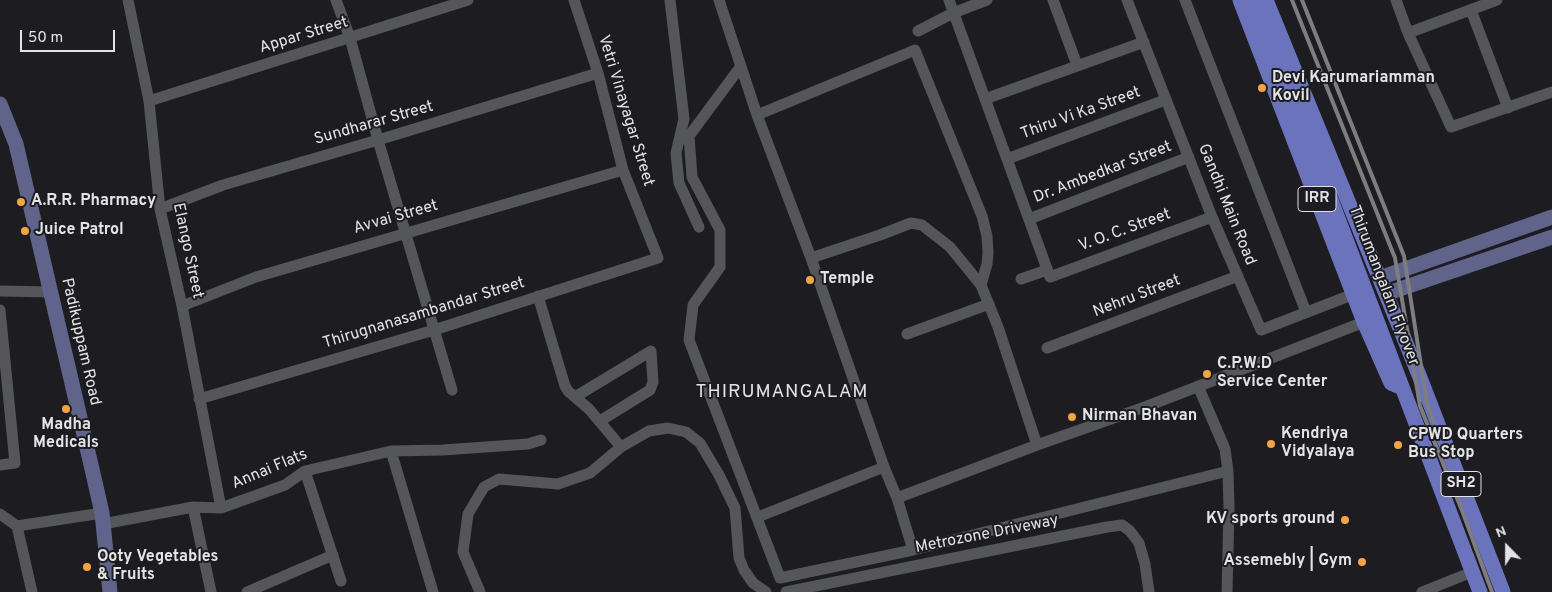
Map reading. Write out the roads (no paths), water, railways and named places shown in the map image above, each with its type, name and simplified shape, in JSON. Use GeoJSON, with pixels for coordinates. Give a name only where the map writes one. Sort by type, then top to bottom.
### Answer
{"type":"FeatureCollection","features":[{"type":"Feature","properties":{"kind":"main road","name":"IRR"},"geometry":{"type":"LineString","coordinates":[[1240,0],[1364,322],[1391,383],[1404,389]]}},
{"type":"Feature","properties":{"kind":"main road","name":"Thirumangalam Flyover"},"geometry":{"type":"LineString","coordinates":[[1254,0],[1404,389]]}},
{"type":"Feature","properties":{"kind":"main road","name":"Thirumangalam Flyover"},"geometry":{"type":"LineString","coordinates":[[1266,0],[1419,375]]}},
{"type":"Feature","properties":{"kind":"main road"},"geometry":{"type":"LineString","coordinates":[[1388,275],[1422,362],[1419,375]]}},
{"type":"Feature","properties":{"kind":"main road","name":"SH2"},"geometry":{"type":"LineString","coordinates":[[1419,375],[1503,592]]}},
{"type":"Feature","properties":{"kind":"main road","name":"SH2"},"geometry":{"type":"LineString","coordinates":[[1404,389],[1480,592]]}},
{"type":"Feature","properties":{"kind":"street","name":"Elango Street"},"geometry":{"type":"LineString","coordinates":[[128,0],[149,101],[160,209],[182,306],[221,508]]}},
{"type":"Feature","properties":{"kind":"street"},"geometry":{"type":"LineString","coordinates":[[336,0],[350,38],[452,390]]}},
{"type":"Feature","properties":{"kind":"street","name":"Appar Street"},"geometry":{"type":"LineString","coordinates":[[149,101],[468,0]]}},
{"type":"Feature","properties":{"kind":"street","name":"Vetri Vinayagar Street"},"geometry":{"type":"LineString","coordinates":[[574,0],[598,73],[622,170],[658,258]]}},
{"type":"Feature","properties":{"kind":"street"},"geometry":{"type":"LineString","coordinates":[[670,0],[684,119],[676,153],[678,182],[699,227]]}},
{"type":"Feature","properties":{"kind":"street"},"geometry":{"type":"LineString","coordinates":[[719,0],[757,115],[811,258],[884,467],[897,498],[913,550]]}},
{"type":"Feature","properties":{"kind":"street"},"geometry":{"type":"LineString","coordinates":[[949,0],[1048,273]]}},
{"type":"Feature","properties":{"kind":"street"},"geometry":{"type":"LineString","coordinates":[[918,31],[953,13],[987,0]]}},
{"type":"Feature","properties":{"kind":"street"},"geometry":{"type":"LineString","coordinates":[[1054,0],[1077,65]]}},
{"type":"Feature","properties":{"kind":"street","name":"Gandhi Main Road"},"geometry":{"type":"LineString","coordinates":[[1128,0],[1165,100],[1190,157],[1212,217],[1261,330],[1354,294]]}},
{"type":"Feature","properties":{"kind":"street"},"geometry":{"type":"LineString","coordinates":[[1185,0],[1306,312]]}},
{"type":"Feature","properties":{"kind":"street"},"geometry":{"type":"LineString","coordinates":[[1396,0],[1408,33],[1451,127],[1552,92]]}},
{"type":"Feature","properties":{"kind":"street"},"geometry":{"type":"LineString","coordinates":[[1408,33],[1497,0]]}},
{"type":"Feature","properties":{"kind":"street"},"geometry":{"type":"LineString","coordinates":[[1471,10],[1508,108]]}},
{"type":"Feature","properties":{"kind":"street"},"geometry":{"type":"LineString","coordinates":[[985,99],[1144,42]]}},
{"type":"Feature","properties":{"kind":"street"},"geometry":{"type":"LineString","coordinates":[[757,115],[915,50],[982,216],[987,236],[988,253],[981,286]]}},
{"type":"Feature","properties":{"kind":"street"},"geometry":{"type":"LineString","coordinates":[[741,66],[689,136],[692,177],[720,230],[720,267],[693,305],[689,340],[780,578],[913,550],[1228,471]]}},
{"type":"Feature","properties":{"kind":"street","name":"Sundharar Street"},"geometry":{"type":"LineString","coordinates":[[160,209],[223,185],[598,73]]}},
{"type":"Feature","properties":{"kind":"street","name":"Thiru Vi Ka Street"},"geometry":{"type":"LineString","coordinates":[[1007,159],[1165,100]]}},
{"type":"Feature","properties":{"kind":"street","name":"Padikuppam Road"},"geometry":{"type":"LineString","coordinates":[[0,104],[16,144],[51,292],[102,519],[110,592]]}},
{"type":"Feature","properties":{"kind":"street","name":"Dr. Ambedkar Street"},"geometry":{"type":"LineString","coordinates":[[1028,219],[1190,157]]}},
{"type":"Feature","properties":{"kind":"street","name":"Avvai Street"},"geometry":{"type":"LineString","coordinates":[[182,306],[256,276],[622,170]]}},
{"type":"Feature","properties":{"kind":"street","name":"V. O. C. Street"},"geometry":{"type":"LineString","coordinates":[[1021,279],[1048,273],[1212,217]]}},
{"type":"Feature","properties":{"kind":"street"},"geometry":{"type":"LineString","coordinates":[[1388,275],[1552,217]]}},
{"type":"Feature","properties":{"kind":"street"},"geometry":{"type":"LineString","coordinates":[[811,258],[910,223],[922,225],[950,247],[981,286],[989,304],[1037,445]]}},
{"type":"Feature","properties":{"kind":"street"},"geometry":{"type":"LineString","coordinates":[[1394,292],[1552,237]]}},
{"type":"Feature","properties":{"kind":"street","name":"Thirugnanasambandar Street"},"geometry":{"type":"LineString","coordinates":[[199,399],[434,330],[658,258]]}},
{"type":"Feature","properties":{"kind":"street","name":"Nehru Street"},"geometry":{"type":"LineString","coordinates":[[1047,348],[1238,276]]}},
{"type":"Feature","properties":{"kind":"street"},"geometry":{"type":"LineString","coordinates":[[0,291],[51,292]]}},
{"type":"Feature","properties":{"kind":"street"},"geometry":{"type":"LineString","coordinates":[[538,296],[564,386],[589,409],[621,447]]}},
{"type":"Feature","properties":{"kind":"street"},"geometry":{"type":"LineString","coordinates":[[906,334],[989,304]]}},
{"type":"Feature","properties":{"kind":"street"},"geometry":{"type":"LineString","coordinates":[[0,310],[15,463],[0,465]]}},
{"type":"Feature","properties":{"kind":"street"},"geometry":{"type":"LineString","coordinates":[[897,498],[1037,445],[1145,407],[1364,322]]}},
{"type":"Feature","properties":{"kind":"street"},"geometry":{"type":"LineString","coordinates":[[575,397],[650,351],[653,382],[650,390],[600,421]]}},
{"type":"Feature","properties":{"kind":"street"},"geometry":{"type":"LineString","coordinates":[[1198,386],[1225,449],[1228,471],[1229,508],[1227,592]]}},
{"type":"Feature","properties":{"kind":"street"},"geometry":{"type":"LineString","coordinates":[[480,592],[463,552],[468,514],[484,487],[499,479],[558,484],[590,473],[621,447],[649,431],[668,428],[686,432],[700,443],[719,475],[735,508],[739,558],[744,570],[753,583],[766,592]]}},
{"type":"Feature","properties":{"kind":"street","name":"Annai Flats"},"geometry":{"type":"LineString","coordinates":[[17,526],[102,519],[193,507],[221,508],[285,485],[305,470],[391,450],[443,450],[528,444],[541,440]]}},
{"type":"Feature","properties":{"kind":"street"},"geometry":{"type":"LineString","coordinates":[[391,450],[433,592]]}},
{"type":"Feature","properties":{"kind":"street"},"geometry":{"type":"LineString","coordinates":[[758,517],[884,467]]}},
{"type":"Feature","properties":{"kind":"street"},"geometry":{"type":"LineString","coordinates":[[305,470],[341,581]]}},
{"type":"Feature","properties":{"kind":"street"},"geometry":{"type":"LineString","coordinates":[[193,507],[211,592]]}},
{"type":"Feature","properties":{"kind":"street"},"geometry":{"type":"LineString","coordinates":[[0,514],[17,526],[32,592]]}},
{"type":"Feature","properties":{"kind":"street","name":"Metrozone Driveway"},"geometry":{"type":"LineString","coordinates":[[786,592],[1107,527],[1122,526],[1130,531],[1139,543],[1145,564],[1148,592]]}},
{"type":"Feature","properties":{"kind":"street"},"geometry":{"type":"LineString","coordinates":[[247,592],[333,555]]}},
{"type":"Feature","properties":{"kind":"street"},"geometry":{"type":"LineString","coordinates":[[1422,592],[1472,572]]}},
{"type":"Feature","properties":{"kind":"railway"},"geometry":{"type":"LineString","coordinates":[[1292,0],[1395,258],[1420,406],[1492,592]]}},
{"type":"Feature","properties":{"kind":"railway"},"geometry":{"type":"LineString","coordinates":[[1302,0],[1404,256],[1427,404],[1434,423]]}},
{"type":"Feature","properties":{"kind":"place","name":"Devi Karumariamman Kovil"},"geometry":{"type":"Point","coordinates":[1262,88]}},
{"type":"Feature","properties":{"kind":"place","name":"A.R.R. Pharmacy"},"geometry":{"type":"Point","coordinates":[21,202]}},
{"type":"Feature","properties":{"kind":"place","name":"Juice Patrol"},"geometry":{"type":"Point","coordinates":[25,231]}},
{"type":"Feature","properties":{"kind":"place","name":"Temple"},"geometry":{"type":"Point","coordinates":[810,280]}},
{"type":"Feature","properties":{"kind":"place","name":"C.P.W.D Service Center"},"geometry":{"type":"Point","coordinates":[1207,374]}},
{"type":"Feature","properties":{"kind":"place","name":"Madha Medicals"},"geometry":{"type":"Point","coordinates":[66,409]}},
{"type":"Feature","properties":{"kind":"place","name":"Nirman Bhavan"},"geometry":{"type":"Point","coordinates":[1072,417]}},
{"type":"Feature","properties":{"kind":"place","name":"Kendriya Vidyalaya"},"geometry":{"type":"Point","coordinates":[1271,444]}},
{"type":"Feature","properties":{"kind":"place","name":"CPWD Quarters Bus Stop"},"geometry":{"type":"Point","coordinates":[1398,445]}},
{"type":"Feature","properties":{"kind":"place","name":"KV sports ground"},"geometry":{"type":"Point","coordinates":[1345,520]}},
{"type":"Feature","properties":{"kind":"place","name":"Assemebly | Gym"},"geometry":{"type":"Point","coordinates":[1362,562]}},
{"type":"Feature","properties":{"kind":"place","name":"Ooty Vegetables & Fruits"},"geometry":{"type":"Point","coordinates":[87,567]}},
{"type":"Feature","properties":{"kind":"district","name":"THIRUMANGALAM"},"geometry":{"type":"Point","coordinates":[782,393]}}]}
